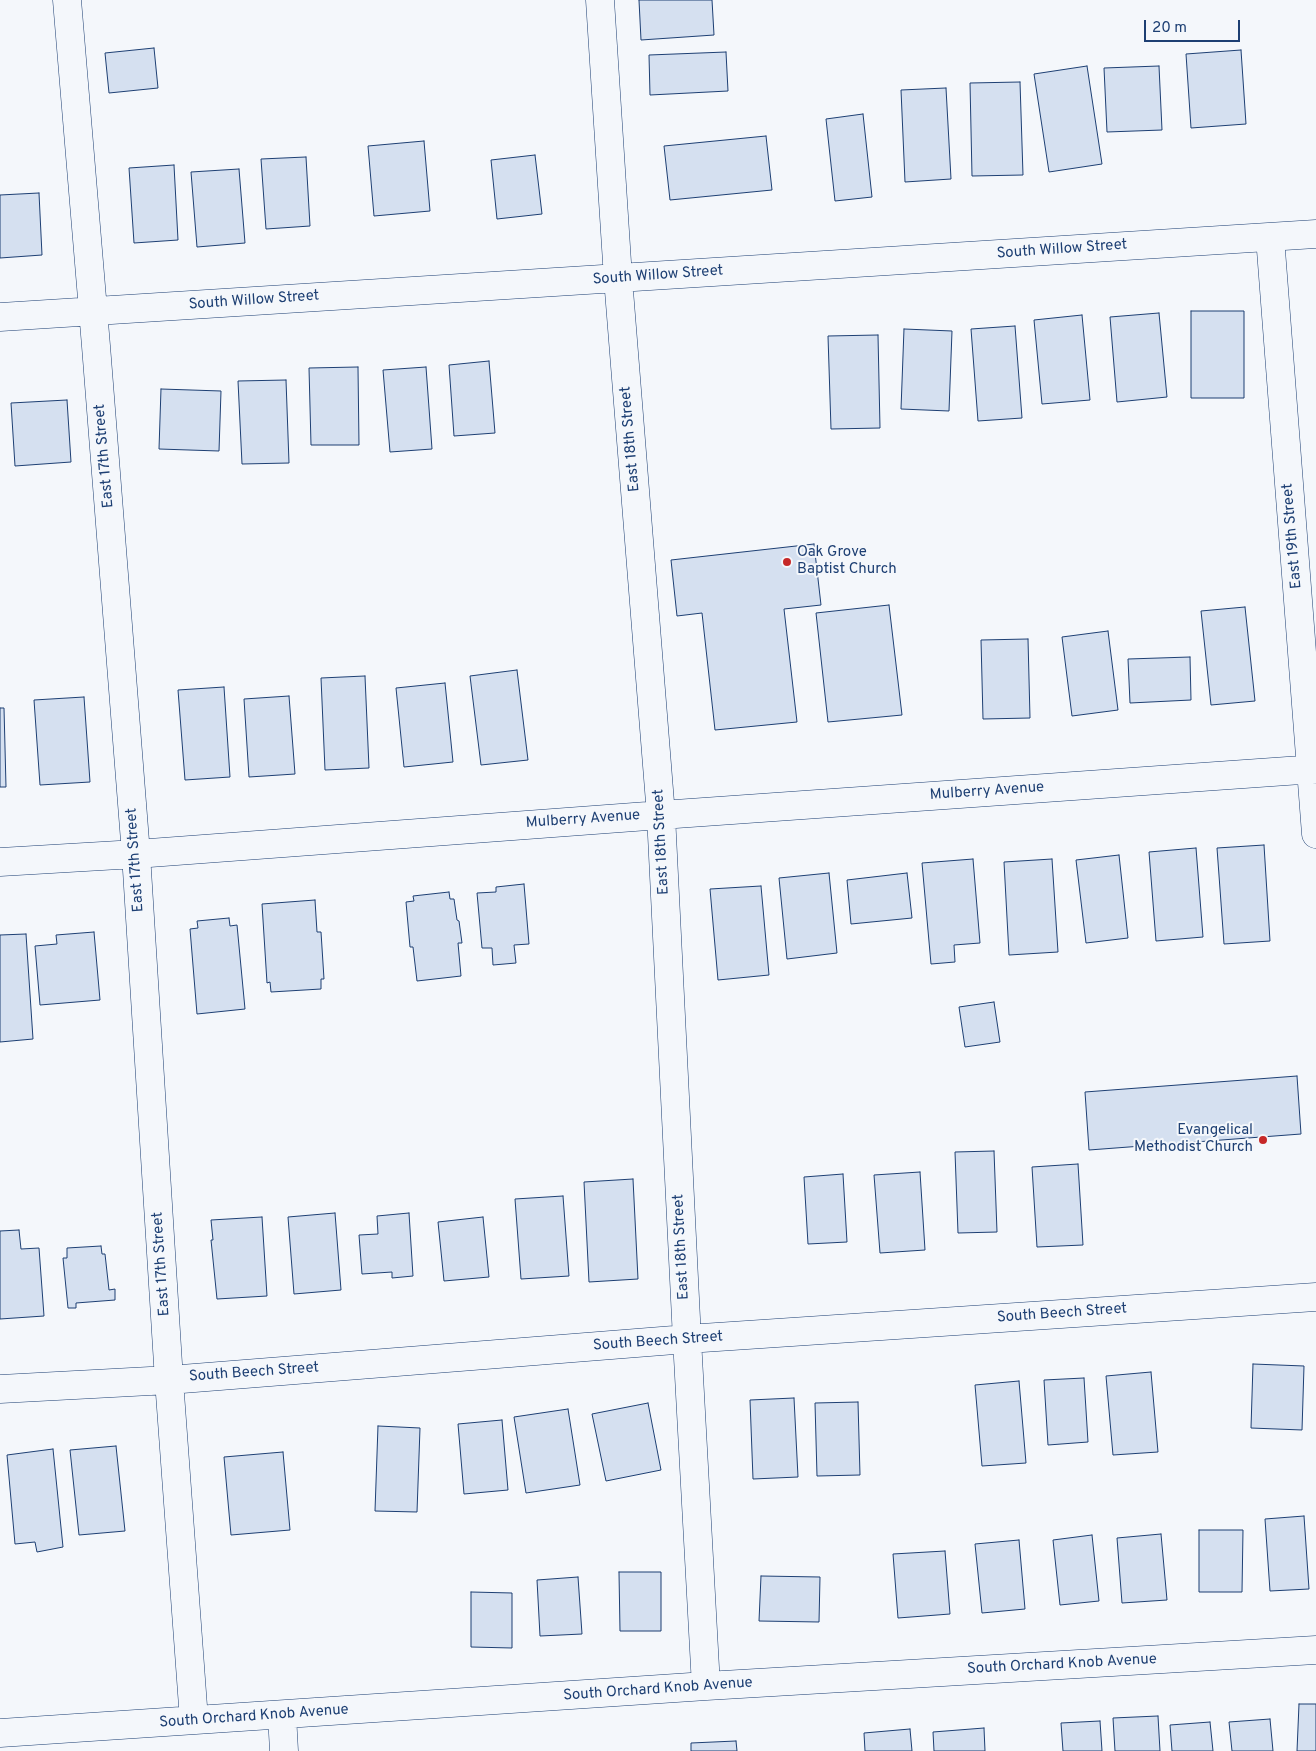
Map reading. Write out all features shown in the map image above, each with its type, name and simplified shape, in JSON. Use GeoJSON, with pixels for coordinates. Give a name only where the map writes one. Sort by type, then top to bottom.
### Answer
{"type":"FeatureCollection","features":[{"type":"Feature","properties":{"kind":"street","name":"East 17th Street"},"geometry":{"type":"LineString","coordinates":[[67,0],[136,854],[169,1380],[194,1720]]}},
{"type":"Feature","properties":{"kind":"street","name":"East 18th Street"},"geometry":{"type":"LineString","coordinates":[[600,0],[618,278],[661,815],[706,1686]]}},
{"type":"Feature","properties":{"kind":"street","name":"South Willow Street"},"geometry":{"type":"LineString","coordinates":[[0,317],[1316,234]]}},
{"type":"Feature","properties":{"kind":"street","name":"East 19th Street"},"geometry":{"type":"LineString","coordinates":[[1270,237],[1314,770],[1316,834]]}},
{"type":"Feature","properties":{"kind":"street","name":"Mulberry Avenue"},"geometry":{"type":"LineString","coordinates":[[0,862],[136,854],[661,815],[1314,770]]}},
{"type":"Feature","properties":{"kind":"street","name":"South Beech Street"},"geometry":{"type":"LineString","coordinates":[[0,1389],[169,1380],[687,1339],[1316,1297]]}},
{"type":"Feature","properties":{"kind":"street","name":"South Orchard Knob Avenue"},"geometry":{"type":"LineString","coordinates":[[0,1733],[706,1686],[1316,1650]]}},
{"type":"Feature","properties":{"kind":"street"},"geometry":{"type":"LineString","coordinates":[[282,1715],[284,1751]]}},
{"type":"Feature","properties":{"kind":"building"},"geometry":{"type":"Polygon","coordinates":[[[639,0],[712,0],[714,35],[641,40],[639,0]]]}},
{"type":"Feature","properties":{"kind":"building"},"geometry":{"type":"Polygon","coordinates":[[[154,48],[158,88],[109,93],[105,53],[154,48]]]}},
{"type":"Feature","properties":{"kind":"building"},"geometry":{"type":"Polygon","coordinates":[[[1241,50],[1246,124],[1191,128],[1186,54],[1241,50]]]}},
{"type":"Feature","properties":{"kind":"building"},"geometry":{"type":"Polygon","coordinates":[[[726,52],[728,91],[650,95],[649,55],[726,52]]]}},
{"type":"Feature","properties":{"kind":"building"},"geometry":{"type":"Polygon","coordinates":[[[1087,66],[1102,164],[1049,172],[1034,74],[1087,66]]]}},
{"type":"Feature","properties":{"kind":"building"},"geometry":{"type":"Polygon","coordinates":[[[1159,66],[1162,130],[1107,132],[1104,68],[1159,66]]]}},
{"type":"Feature","properties":{"kind":"building"},"geometry":{"type":"Polygon","coordinates":[[[1020,82],[1023,175],[972,176],[970,83],[1020,82]]]}},
{"type":"Feature","properties":{"kind":"building"},"geometry":{"type":"Polygon","coordinates":[[[946,88],[951,179],[905,182],[901,90],[946,88]]]}},
{"type":"Feature","properties":{"kind":"building"},"geometry":{"type":"Polygon","coordinates":[[[863,114],[872,197],[835,201],[826,119],[863,114]]]}},
{"type":"Feature","properties":{"kind":"building"},"geometry":{"type":"Polygon","coordinates":[[[766,136],[772,190],[670,200],[664,146],[766,136]]]}},
{"type":"Feature","properties":{"kind":"building"},"geometry":{"type":"Polygon","coordinates":[[[424,141],[430,211],[374,216],[368,146],[424,141]]]}},
{"type":"Feature","properties":{"kind":"building"},"geometry":{"type":"Polygon","coordinates":[[[535,155],[542,214],[497,219],[491,160],[535,155]]]}},
{"type":"Feature","properties":{"kind":"building"},"geometry":{"type":"Polygon","coordinates":[[[306,157],[310,226],[266,229],[261,159],[306,157]]]}},
{"type":"Feature","properties":{"kind":"building"},"geometry":{"type":"Polygon","coordinates":[[[174,165],[178,240],[134,243],[129,168],[174,165]]]}},
{"type":"Feature","properties":{"kind":"building"},"geometry":{"type":"Polygon","coordinates":[[[239,169],[245,243],[197,247],[191,172],[239,169]]]}},
{"type":"Feature","properties":{"kind":"building"},"geometry":{"type":"Polygon","coordinates":[[[39,193],[42,255],[0,258],[0,195],[39,193]]]}},
{"type":"Feature","properties":{"kind":"building"},"geometry":{"type":"Polygon","coordinates":[[[1191,311],[1244,311],[1244,398],[1191,398],[1191,311]]]}},
{"type":"Feature","properties":{"kind":"building"},"geometry":{"type":"Polygon","coordinates":[[[1159,313],[1167,397],[1117,402],[1110,317],[1159,313]]]}},
{"type":"Feature","properties":{"kind":"building"},"geometry":{"type":"Polygon","coordinates":[[[1082,315],[1090,400],[1042,404],[1034,320],[1082,315]]]}},
{"type":"Feature","properties":{"kind":"building"},"geometry":{"type":"Polygon","coordinates":[[[1015,326],[1022,418],[978,421],[971,329],[1015,326]]]}},
{"type":"Feature","properties":{"kind":"building"},"geometry":{"type":"Polygon","coordinates":[[[904,329],[952,331],[949,411],[901,409],[904,329]]]}},
{"type":"Feature","properties":{"kind":"building"},"geometry":{"type":"Polygon","coordinates":[[[878,335],[880,428],[831,429],[828,336],[878,335]]]}},
{"type":"Feature","properties":{"kind":"building"},"geometry":{"type":"Polygon","coordinates":[[[489,361],[495,433],[454,436],[449,365],[489,361]]]}},
{"type":"Feature","properties":{"kind":"building"},"geometry":{"type":"Polygon","coordinates":[[[358,367],[359,445],[311,445],[309,368],[358,367]]]}},
{"type":"Feature","properties":{"kind":"building"},"geometry":{"type":"Polygon","coordinates":[[[426,367],[432,449],[390,452],[383,370],[426,367]]]}},
{"type":"Feature","properties":{"kind":"building"},"geometry":{"type":"Polygon","coordinates":[[[286,380],[289,463],[242,464],[238,381],[286,380]]]}},
{"type":"Feature","properties":{"kind":"building"},"geometry":{"type":"Polygon","coordinates":[[[161,389],[221,391],[219,451],[159,449],[161,389]]]}},
{"type":"Feature","properties":{"kind":"building"},"geometry":{"type":"Polygon","coordinates":[[[67,400],[71,462],[15,466],[11,403],[67,400]]]}},
{"type":"Feature","properties":{"kind":"building"},"geometry":{"type":"Polygon","coordinates":[[[814,544],[821,605],[784,609],[797,722],[715,730],[702,613],[677,616],[671,560],[814,544]]]}},
{"type":"Feature","properties":{"kind":"building"},"geometry":{"type":"Polygon","coordinates":[[[889,605],[902,715],[828,722],[816,613],[889,605]]]}},
{"type":"Feature","properties":{"kind":"building"},"geometry":{"type":"Polygon","coordinates":[[[1245,607],[1255,701],[1211,705],[1201,611],[1245,607]]]}},
{"type":"Feature","properties":{"kind":"building"},"geometry":{"type":"Polygon","coordinates":[[[1108,631],[1118,710],[1072,716],[1062,637],[1108,631]]]}},
{"type":"Feature","properties":{"kind":"building"},"geometry":{"type":"Polygon","coordinates":[[[1028,639],[1030,718],[983,719],[981,640],[1028,639]]]}},
{"type":"Feature","properties":{"kind":"building"},"geometry":{"type":"Polygon","coordinates":[[[1190,657],[1191,700],[1130,703],[1128,659],[1190,657]]]}},
{"type":"Feature","properties":{"kind":"building"},"geometry":{"type":"Polygon","coordinates":[[[517,670],[528,760],[481,765],[470,676],[517,670]]]}},
{"type":"Feature","properties":{"kind":"building"},"geometry":{"type":"Polygon","coordinates":[[[365,676],[369,768],[325,770],[321,678],[365,676]]]}},
{"type":"Feature","properties":{"kind":"building"},"geometry":{"type":"Polygon","coordinates":[[[445,683],[453,762],[404,767],[396,688],[445,683]]]}},
{"type":"Feature","properties":{"kind":"building"},"geometry":{"type":"Polygon","coordinates":[[[224,687],[230,777],[185,780],[178,690],[224,687]]]}},
{"type":"Feature","properties":{"kind":"building"},"geometry":{"type":"Polygon","coordinates":[[[289,696],[295,774],[249,777],[244,699],[289,696]]]}},
{"type":"Feature","properties":{"kind":"building"},"geometry":{"type":"Polygon","coordinates":[[[84,697],[90,782],[40,785],[34,700],[84,697]]]}},
{"type":"Feature","properties":{"kind":"building"},"geometry":{"type":"Polygon","coordinates":[[[0,708],[4,708],[6,787],[0,787],[0,708]]]}},
{"type":"Feature","properties":{"kind":"building"},"geometry":{"type":"Polygon","coordinates":[[[1264,845],[1270,941],[1224,944],[1217,848],[1264,845]]]}},
{"type":"Feature","properties":{"kind":"building"},"geometry":{"type":"Polygon","coordinates":[[[1196,848],[1203,937],[1156,941],[1149,852],[1196,848]]]}},
{"type":"Feature","properties":{"kind":"building"},"geometry":{"type":"Polygon","coordinates":[[[1119,855],[1128,938],[1086,943],[1076,860],[1119,855]]]}},
{"type":"Feature","properties":{"kind":"building"},"geometry":{"type":"Polygon","coordinates":[[[973,859],[980,943],[954,945],[955,962],[931,964],[922,863],[973,859]]]}},
{"type":"Feature","properties":{"kind":"building"},"geometry":{"type":"Polygon","coordinates":[[[1052,859],[1058,952],[1009,955],[1004,862],[1052,859]]]}},
{"type":"Feature","properties":{"kind":"building"},"geometry":{"type":"Polygon","coordinates":[[[829,873],[837,953],[787,959],[779,878],[829,873]]]}},
{"type":"Feature","properties":{"kind":"building"},"geometry":{"type":"Polygon","coordinates":[[[907,873],[912,918],[851,924],[847,880],[907,873]]]}},
{"type":"Feature","properties":{"kind":"building"},"geometry":{"type":"Polygon","coordinates":[[[524,884],[529,944],[514,945],[516,963],[493,965],[492,948],[482,948],[477,893],[496,892],[496,887],[524,884]]]}},
{"type":"Feature","properties":{"kind":"building"},"geometry":{"type":"Polygon","coordinates":[[[761,886],[769,975],[718,980],[710,889],[761,886]]]}},
{"type":"Feature","properties":{"kind":"building"},"geometry":{"type":"Polygon","coordinates":[[[449,892],[450,899],[454,899],[457,920],[459,921],[462,943],[458,943],[461,976],[417,981],[413,947],[410,947],[406,902],[414,901],[413,896],[449,892]]]}},
{"type":"Feature","properties":{"kind":"building"},"geometry":{"type":"Polygon","coordinates":[[[315,900],[317,932],[321,932],[324,979],[321,979],[321,989],[271,992],[270,982],[267,983],[262,904],[315,900]]]}},
{"type":"Feature","properties":{"kind":"building"},"geometry":{"type":"Polygon","coordinates":[[[229,918],[230,926],[237,925],[245,1009],[197,1014],[190,929],[198,928],[197,921],[229,918]]]}},
{"type":"Feature","properties":{"kind":"building"},"geometry":{"type":"Polygon","coordinates":[[[94,932],[100,1000],[40,1005],[35,946],[57,944],[56,935],[94,932]]]}},
{"type":"Feature","properties":{"kind":"building"},"geometry":{"type":"Polygon","coordinates":[[[26,934],[33,1039],[0,1042],[0,935],[26,934]]]}},
{"type":"Feature","properties":{"kind":"building"},"geometry":{"type":"Polygon","coordinates":[[[994,1002],[1000,1042],[965,1047],[959,1007],[994,1002]]]}},
{"type":"Feature","properties":{"kind":"building"},"geometry":{"type":"Polygon","coordinates":[[[1297,1076],[1301,1134],[1089,1150],[1085,1092],[1297,1076]]]}},
{"type":"Feature","properties":{"kind":"building"},"geometry":{"type":"Polygon","coordinates":[[[994,1151],[997,1232],[958,1233],[955,1152],[994,1151]]]}},
{"type":"Feature","properties":{"kind":"building"},"geometry":{"type":"Polygon","coordinates":[[[1078,1164],[1083,1245],[1037,1247],[1032,1167],[1078,1164]]]}},
{"type":"Feature","properties":{"kind":"building"},"geometry":{"type":"Polygon","coordinates":[[[920,1172],[925,1250],[880,1253],[874,1175],[920,1172]]]}},
{"type":"Feature","properties":{"kind":"building"},"geometry":{"type":"Polygon","coordinates":[[[843,1174],[847,1242],[808,1244],[804,1177],[843,1174]]]}},
{"type":"Feature","properties":{"kind":"building"},"geometry":{"type":"Polygon","coordinates":[[[633,1179],[638,1279],[589,1282],[584,1182],[633,1179]]]}},
{"type":"Feature","properties":{"kind":"building"},"geometry":{"type":"Polygon","coordinates":[[[563,1196],[569,1276],[521,1279],[515,1199],[563,1196]]]}},
{"type":"Feature","properties":{"kind":"building"},"geometry":{"type":"Polygon","coordinates":[[[335,1213],[341,1290],[294,1294],[288,1217],[335,1213]]]}},
{"type":"Feature","properties":{"kind":"building"},"geometry":{"type":"Polygon","coordinates":[[[409,1213],[413,1276],[392,1278],[392,1272],[362,1274],[359,1235],[378,1234],[377,1216],[409,1213]]]}},
{"type":"Feature","properties":{"kind":"building"},"geometry":{"type":"Polygon","coordinates":[[[262,1217],[267,1296],[217,1299],[211,1240],[213,1240],[211,1220],[262,1217]]]}},
{"type":"Feature","properties":{"kind":"building"},"geometry":{"type":"Polygon","coordinates":[[[483,1217],[489,1277],[444,1281],[438,1222],[483,1217]]]}},
{"type":"Feature","properties":{"kind":"building"},"geometry":{"type":"Polygon","coordinates":[[[19,1230],[21,1249],[39,1248],[44,1316],[0,1319],[0,1231],[19,1230]]]}},
{"type":"Feature","properties":{"kind":"building"},"geometry":{"type":"Polygon","coordinates":[[[101,1246],[102,1254],[105,1254],[109,1290],[115,1289],[115,1300],[76,1303],[76,1308],[68,1308],[63,1258],[67,1258],[67,1248],[101,1246]]]}},
{"type":"Feature","properties":{"kind":"building"},"geometry":{"type":"Polygon","coordinates":[[[1253,1364],[1304,1366],[1302,1430],[1251,1428],[1253,1364]]]}},
{"type":"Feature","properties":{"kind":"building"},"geometry":{"type":"Polygon","coordinates":[[[1151,1372],[1158,1452],[1113,1455],[1106,1376],[1151,1372]]]}},
{"type":"Feature","properties":{"kind":"building"},"geometry":{"type":"Polygon","coordinates":[[[1084,1378],[1088,1442],[1048,1445],[1044,1380],[1084,1378]]]}},
{"type":"Feature","properties":{"kind":"building"},"geometry":{"type":"Polygon","coordinates":[[[1019,1381],[1026,1463],[982,1466],[975,1385],[1019,1381]]]}},
{"type":"Feature","properties":{"kind":"building"},"geometry":{"type":"Polygon","coordinates":[[[794,1398],[798,1477],[753,1479],[750,1400],[794,1398]]]}},
{"type":"Feature","properties":{"kind":"building"},"geometry":{"type":"Polygon","coordinates":[[[858,1402],[860,1475],[817,1476],[815,1403],[858,1402]]]}},
{"type":"Feature","properties":{"kind":"building"},"geometry":{"type":"Polygon","coordinates":[[[648,1403],[661,1470],[606,1481],[592,1414],[648,1403]]]}},
{"type":"Feature","properties":{"kind":"building"},"geometry":{"type":"Polygon","coordinates":[[[568,1409],[580,1485],[526,1493],[514,1417],[568,1409]]]}},
{"type":"Feature","properties":{"kind":"building"},"geometry":{"type":"Polygon","coordinates":[[[502,1420],[508,1490],[464,1494],[458,1424],[502,1420]]]}},
{"type":"Feature","properties":{"kind":"building"},"geometry":{"type":"Polygon","coordinates":[[[378,1426],[420,1428],[417,1512],[375,1511],[378,1426]]]}},
{"type":"Feature","properties":{"kind":"building"},"geometry":{"type":"Polygon","coordinates":[[[116,1446],[125,1531],[79,1535],[70,1450],[116,1446]]]}},
{"type":"Feature","properties":{"kind":"building"},"geometry":{"type":"Polygon","coordinates":[[[53,1449],[63,1547],[37,1552],[35,1542],[15,1544],[7,1455],[53,1449]]]}},
{"type":"Feature","properties":{"kind":"building"},"geometry":{"type":"Polygon","coordinates":[[[283,1452],[290,1530],[231,1535],[224,1457],[283,1452]]]}},
{"type":"Feature","properties":{"kind":"building"},"geometry":{"type":"Polygon","coordinates":[[[1304,1516],[1309,1589],[1270,1591],[1265,1519],[1304,1516]]]}},
{"type":"Feature","properties":{"kind":"building"},"geometry":{"type":"Polygon","coordinates":[[[1199,1530],[1243,1530],[1242,1592],[1199,1592],[1199,1530]]]}},
{"type":"Feature","properties":{"kind":"building"},"geometry":{"type":"Polygon","coordinates":[[[1161,1534],[1167,1600],[1122,1603],[1117,1538],[1161,1534]]]}},
{"type":"Feature","properties":{"kind":"building"},"geometry":{"type":"Polygon","coordinates":[[[1092,1535],[1099,1601],[1060,1605],[1053,1540],[1092,1535]]]}},
{"type":"Feature","properties":{"kind":"building"},"geometry":{"type":"Polygon","coordinates":[[[1019,1540],[1025,1609],[982,1613],[975,1544],[1019,1540]]]}},
{"type":"Feature","properties":{"kind":"building"},"geometry":{"type":"Polygon","coordinates":[[[945,1551],[950,1614],[898,1618],[893,1554],[945,1551]]]}},
{"type":"Feature","properties":{"kind":"building"},"geometry":{"type":"Polygon","coordinates":[[[619,1572],[661,1572],[661,1631],[620,1631],[619,1572]]]}},
{"type":"Feature","properties":{"kind":"building"},"geometry":{"type":"Polygon","coordinates":[[[761,1576],[820,1577],[819,1622],[759,1621],[761,1576]]]}},
{"type":"Feature","properties":{"kind":"building"},"geometry":{"type":"Polygon","coordinates":[[[578,1577],[582,1634],[540,1636],[537,1580],[578,1577]]]}},
{"type":"Feature","properties":{"kind":"building"},"geometry":{"type":"Polygon","coordinates":[[[471,1592],[512,1593],[512,1648],[471,1647],[471,1592]]]}},
{"type":"Feature","properties":{"kind":"building"},"geometry":{"type":"Polygon","coordinates":[[[1299,1704],[1316,1704],[1316,1751],[1297,1751],[1299,1704]]]}},
{"type":"Feature","properties":{"kind":"building"},"geometry":{"type":"Polygon","coordinates":[[[1158,1716],[1160,1751],[1115,1751],[1113,1718],[1158,1716]]]}},
{"type":"Feature","properties":{"kind":"building"},"geometry":{"type":"Polygon","coordinates":[[[1270,1719],[1273,1751],[1232,1751],[1229,1722],[1270,1719]]]}},
{"type":"Feature","properties":{"kind":"building"},"geometry":{"type":"Polygon","coordinates":[[[1100,1721],[1102,1751],[1063,1751],[1061,1723],[1100,1721]]]}},
{"type":"Feature","properties":{"kind":"building"},"geometry":{"type":"Polygon","coordinates":[[[1210,1722],[1213,1751],[1172,1751],[1170,1725],[1210,1722]]]}},
{"type":"Feature","properties":{"kind":"building"},"geometry":{"type":"Polygon","coordinates":[[[984,1728],[985,1751],[934,1751],[933,1732],[984,1728]]]}},
{"type":"Feature","properties":{"kind":"building"},"geometry":{"type":"Polygon","coordinates":[[[910,1729],[912,1751],[865,1751],[864,1733],[910,1729]]]}},
{"type":"Feature","properties":{"kind":"building"},"geometry":{"type":"Polygon","coordinates":[[[736,1741],[737,1751],[691,1751],[691,1743],[736,1741]]]}},
{"type":"Feature","properties":{"kind":"place","name":"Oak Grove Baptist Church"},"geometry":{"type":"Point","coordinates":[787,562]}},
{"type":"Feature","properties":{"kind":"place","name":"Evangelical Methodist Church"},"geometry":{"type":"Point","coordinates":[1263,1140]}}]}
